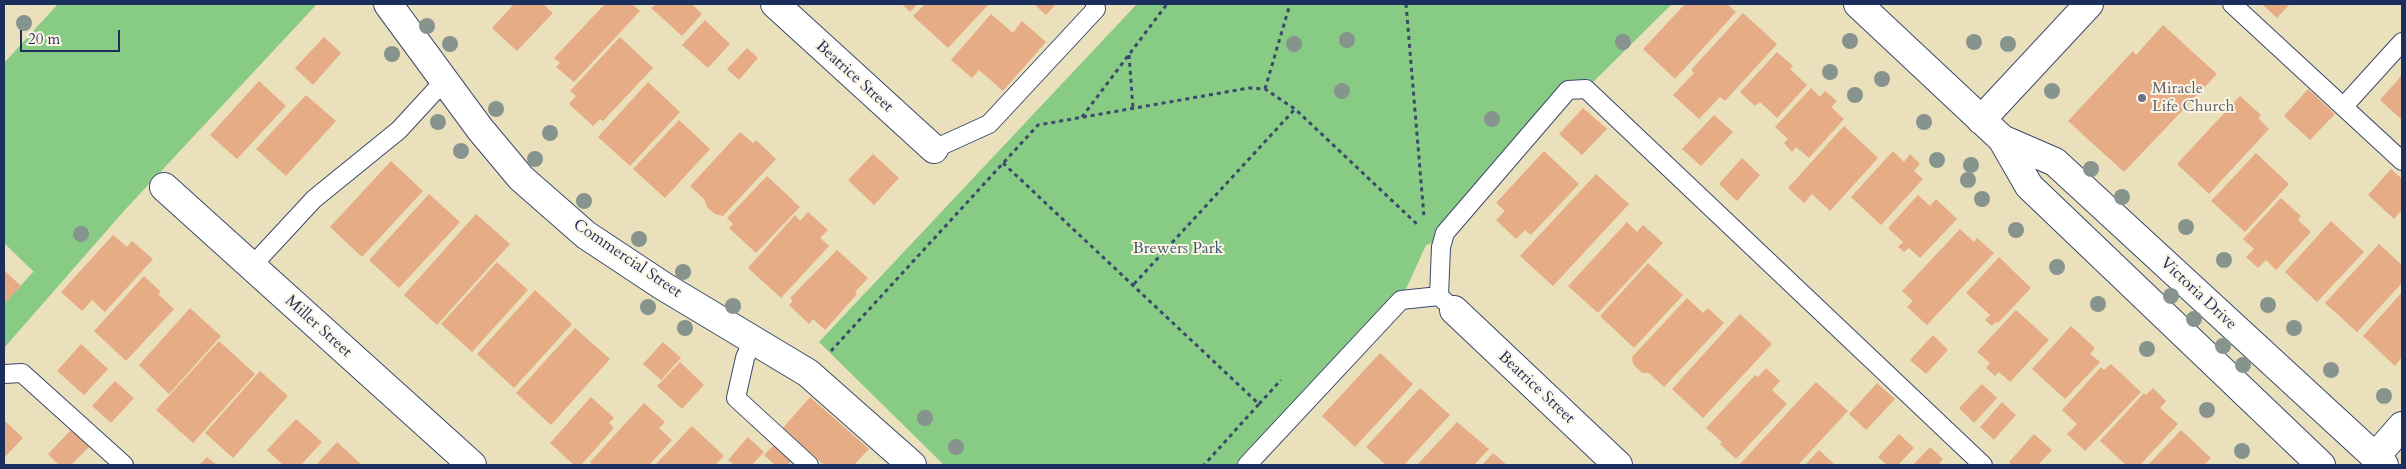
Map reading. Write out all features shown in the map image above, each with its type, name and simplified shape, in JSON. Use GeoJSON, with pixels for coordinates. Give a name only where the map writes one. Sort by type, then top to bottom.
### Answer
{"type":"FeatureCollection","features":[{"type":"Feature","properties":{"kind":"street","name":"Commercial Street"},"geometry":{"type":"LineString","coordinates":[[388,4],[480,129],[521,178],[586,236],[663,286],[808,373],[912,465]]}},
{"type":"Feature","properties":{"kind":"street","name":"Beatrice Street"},"geometry":{"type":"LineString","coordinates":[[774,4],[934,149]]}},
{"type":"Feature","properties":{"kind":"street","name":"Victoria Drive"},"geometry":{"type":"LineString","coordinates":[[1858,4],[2002,139],[2029,186],[2321,465]]}},
{"type":"Feature","properties":{"kind":"street"},"geometry":{"type":"LineString","coordinates":[[1981,120],[2089,4]]}},
{"type":"Feature","properties":{"kind":"street","name":"Victoria Drive"},"geometry":{"type":"LineString","coordinates":[[2002,139],[2055,162],[2380,461]]}},
{"type":"Feature","properties":{"kind":"street","name":"Miller Street"},"geometry":{"type":"LineString","coordinates":[[164,187],[472,465]]}},
{"type":"Feature","properties":{"kind":"street","name":"Beatrice Street"},"geometry":{"type":"LineString","coordinates":[[1446,303],[1618,465]]}},
{"type":"Feature","properties":{"kind":"street"},"geometry":{"type":"LineString","coordinates":[[2380,461],[2402,426]]}},
{"type":"Feature","properties":{"kind":"lane"},"geometry":{"type":"LineString","coordinates":[[934,149],[988,124],[1096,9],[1095,4]]}},
{"type":"Feature","properties":{"kind":"lane"},"geometry":{"type":"LineString","coordinates":[[2232,4],[2402,161]]}},
{"type":"Feature","properties":{"kind":"lane"},"geometry":{"type":"LineString","coordinates":[[2344,106],[2402,42]]}},
{"type":"Feature","properties":{"kind":"lane"},"geometry":{"type":"LineString","coordinates":[[251,267],[314,199],[399,130],[444,81]]}},
{"type":"Feature","properties":{"kind":"lane"},"geometry":{"type":"LineString","coordinates":[[1252,463],[1401,300],[1446,303],[1441,247],[1445,233],[1568,90],[1586,89],[1983,465]]}},
{"type":"Feature","properties":{"kind":"lane"},"geometry":{"type":"LineString","coordinates":[[753,339],[745,358],[736,398],[809,465]]}},
{"type":"Feature","properties":{"kind":"lane"},"geometry":{"type":"LineString","coordinates":[[4,374],[22,373],[124,465]]}},
{"type":"Feature","properties":{"kind":"path"},"geometry":{"type":"LineString","coordinates":[[1081,117],[1167,4]]}},
{"type":"Feature","properties":{"kind":"path"},"geometry":{"type":"LineString","coordinates":[[1265,89],[1290,4]]}},
{"type":"Feature","properties":{"kind":"path"},"geometry":{"type":"LineString","coordinates":[[1406,4],[1425,231]]}},
{"type":"Feature","properties":{"kind":"path"},"geometry":{"type":"LineString","coordinates":[[1129,54],[1133,108]]}},
{"type":"Feature","properties":{"kind":"path"},"geometry":{"type":"LineString","coordinates":[[829,354],[1038,125],[1081,117],[1249,88],[1265,89],[1295,109],[1441,247]]}},
{"type":"Feature","properties":{"kind":"path"},"geometry":{"type":"LineString","coordinates":[[1134,284],[1295,109]]}},
{"type":"Feature","properties":{"kind":"path"},"geometry":{"type":"LineString","coordinates":[[1003,163],[1134,284],[1259,404]]}},
{"type":"Feature","properties":{"kind":"path"},"geometry":{"type":"LineString","coordinates":[[1204,465],[1280,380]]}},
{"type":"Feature","properties":{"kind":"green space"},"geometry":{"type":"Polygon","coordinates":[[[58,4],[317,4],[123,212],[4,348],[4,304],[33,272],[35,273],[4,243],[4,63],[58,4]]]}},
{"type":"Feature","properties":{"kind":"green space","name":"Brewers Park"},"geometry":{"type":"Polygon","coordinates":[[[1137,4],[1672,4],[1586,89],[1567,90],[1443,239],[1426,245],[1401,300],[1247,465],[944,465],[819,342],[1137,4]]]}},
{"type":"Feature","properties":{"kind":"building"},"geometry":{"type":"Polygon","coordinates":[[[514,4],[543,4],[553,13],[517,51],[492,28],[514,4]]]}},
{"type":"Feature","properties":{"kind":"building"},"geometry":{"type":"Polygon","coordinates":[[[605,4],[632,4],[640,11],[574,82],[556,67],[560,63],[554,58],[605,4]]]}},
{"type":"Feature","properties":{"kind":"building"},"geometry":{"type":"Polygon","coordinates":[[[656,4],[692,4],[702,14],[682,36],[651,8],[656,4]]]}},
{"type":"Feature","properties":{"kind":"building"},"geometry":{"type":"Polygon","coordinates":[[[902,4],[918,4],[910,12],[902,4]]]}},
{"type":"Feature","properties":{"kind":"building"},"geometry":{"type":"Polygon","coordinates":[[[925,4],[989,4],[948,48],[913,16],[925,4]]]}},
{"type":"Feature","properties":{"kind":"building"},"geometry":{"type":"Polygon","coordinates":[[[1034,4],[1056,4],[1046,15],[1034,4]]]}},
{"type":"Feature","properties":{"kind":"building"},"geometry":{"type":"Polygon","coordinates":[[[1685,4],[1727,4],[1736,12],[1675,79],[1643,49],[1685,4]]]}},
{"type":"Feature","properties":{"kind":"building"},"geometry":{"type":"Polygon","coordinates":[[[2262,4],[2290,4],[2277,18],[2262,4]]]}},
{"type":"Feature","properties":{"kind":"building"},"geometry":{"type":"Polygon","coordinates":[[[1743,13],[1777,44],[1725,101],[1720,97],[1699,119],[1673,95],[1694,73],[1691,70],[1743,13]]]}},
{"type":"Feature","properties":{"kind":"building"},"geometry":{"type":"Polygon","coordinates":[[[991,14],[1013,33],[1022,21],[1046,42],[1003,91],[979,70],[972,78],[951,60],[991,14]]]}},
{"type":"Feature","properties":{"kind":"building"},"geometry":{"type":"Polygon","coordinates":[[[705,20],[730,44],[708,68],[682,45],[705,20]]]}},
{"type":"Feature","properties":{"kind":"building","name":"Miracle Life Church"},"geometry":{"type":"Polygon","coordinates":[[[2163,25],[2217,74],[2124,172],[2068,121],[2133,51],[2136,55],[2163,25]]]}},
{"type":"Feature","properties":{"kind":"building"},"geometry":{"type":"Polygon","coordinates":[[[324,37],[341,53],[313,85],[295,68],[324,37]]]}},
{"type":"Feature","properties":{"kind":"building"},"geometry":{"type":"Polygon","coordinates":[[[620,37],[653,68],[603,121],[600,119],[593,126],[569,104],[576,96],[570,91],[620,37]]]}},
{"type":"Feature","properties":{"kind":"building"},"geometry":{"type":"Polygon","coordinates":[[[747,48],[758,58],[739,80],[727,69],[747,48]]]}},
{"type":"Feature","properties":{"kind":"building"},"geometry":{"type":"Polygon","coordinates":[[[1777,52],[1793,66],[1790,69],[1807,85],[1777,118],[1760,102],[1755,106],[1740,92],[1777,52]]]}},
{"type":"Feature","properties":{"kind":"building"},"geometry":{"type":"Polygon","coordinates":[[[2402,75],[2402,120],[2380,100],[2402,75]]]}},
{"type":"Feature","properties":{"kind":"building"},"geometry":{"type":"Polygon","coordinates":[[[259,81],[286,106],[237,159],[210,135],[259,81]]]}},
{"type":"Feature","properties":{"kind":"building"},"geometry":{"type":"Polygon","coordinates":[[[648,82],[680,112],[630,166],[598,137],[648,82]]]}},
{"type":"Feature","properties":{"kind":"building"},"geometry":{"type":"Polygon","coordinates":[[[1811,88],[1820,97],[1825,91],[1837,101],[1831,107],[1844,119],[1809,158],[1796,147],[1792,152],[1784,143],[1788,139],[1775,127],[1811,88]]]}},
{"type":"Feature","properties":{"kind":"building"},"geometry":{"type":"Polygon","coordinates":[[[2308,89],[2335,114],[2310,140],[2284,116],[2308,89]]]}},
{"type":"Feature","properties":{"kind":"building"},"geometry":{"type":"Polygon","coordinates":[[[306,95],[336,121],[286,176],[256,149],[306,95]]]}},
{"type":"Feature","properties":{"kind":"building"},"geometry":{"type":"Polygon","coordinates":[[[2240,96],[2261,115],[2258,118],[2269,129],[2209,194],[2177,164],[2240,96]]]}},
{"type":"Feature","properties":{"kind":"building"},"geometry":{"type":"Polygon","coordinates":[[[1583,108],[1607,129],[1582,155],[1559,134],[1583,108]]]}},
{"type":"Feature","properties":{"kind":"building"},"geometry":{"type":"Polygon","coordinates":[[[1714,115],[1733,132],[1701,166],[1682,149],[1714,115]]]}},
{"type":"Feature","properties":{"kind":"building"},"geometry":{"type":"Polygon","coordinates":[[[679,120],[710,149],[665,198],[633,169],[679,120]]]}},
{"type":"Feature","properties":{"kind":"building"},"geometry":{"type":"Polygon","coordinates":[[[1844,126],[1878,158],[1830,211],[1812,194],[1804,203],[1788,188],[1844,126]]]}},
{"type":"Feature","properties":{"kind":"building"},"geometry":{"type":"Polygon","coordinates":[[[740,132],[753,143],[756,140],[776,159],[723,216],[715,214],[707,207],[704,199],[690,186],[740,132]]]}},
{"type":"Feature","properties":{"kind":"building"},"geometry":{"type":"Polygon","coordinates":[[[1544,151],[1579,184],[1531,235],[1525,230],[1516,239],[1496,220],[1505,211],[1496,203],[1544,151]]]}},
{"type":"Feature","properties":{"kind":"building"},"geometry":{"type":"Polygon","coordinates":[[[1893,151],[1904,162],[1910,154],[1920,164],[1914,171],[1923,179],[1881,225],[1851,197],[1893,151]]]}},
{"type":"Feature","properties":{"kind":"building"},"geometry":{"type":"Polygon","coordinates":[[[2256,153],[2289,184],[2245,232],[2211,201],[2256,153]]]}},
{"type":"Feature","properties":{"kind":"building"},"geometry":{"type":"Polygon","coordinates":[[[873,154],[899,178],[874,205],[848,180],[873,154]]]}},
{"type":"Feature","properties":{"kind":"building"},"geometry":{"type":"Polygon","coordinates":[[[1742,158],[1760,175],[1737,201],[1719,184],[1742,158]]]}},
{"type":"Feature","properties":{"kind":"building"},"geometry":{"type":"Polygon","coordinates":[[[391,161],[423,191],[362,257],[330,227],[391,161]]]}},
{"type":"Feature","properties":{"kind":"building"},"geometry":{"type":"Polygon","coordinates":[[[2391,169],[2402,179],[2402,210],[2394,219],[2368,195],[2391,169]]]}},
{"type":"Feature","properties":{"kind":"building"},"geometry":{"type":"Polygon","coordinates":[[[1596,174],[1629,204],[1553,286],[1520,256],[1596,174]]]}},
{"type":"Feature","properties":{"kind":"building"},"geometry":{"type":"Polygon","coordinates":[[[767,176],[800,207],[756,253],[729,228],[733,224],[727,218],[767,176]]]}},
{"type":"Feature","properties":{"kind":"building"},"geometry":{"type":"Polygon","coordinates":[[[429,194],[460,222],[399,288],[369,260],[429,194]]]}},
{"type":"Feature","properties":{"kind":"building"},"geometry":{"type":"Polygon","coordinates":[[[1918,195],[1930,206],[1936,199],[1957,219],[1920,258],[1909,248],[1904,252],[1898,247],[1903,242],[1888,228],[1918,195]]]}},
{"type":"Feature","properties":{"kind":"building"},"geometry":{"type":"Polygon","coordinates":[[[2281,198],[2301,216],[2298,220],[2311,232],[2276,270],[2266,260],[2258,268],[2246,257],[2254,249],[2243,239],[2281,198]]]}},
{"type":"Feature","properties":{"kind":"building"},"geometry":{"type":"Polygon","coordinates":[[[808,212],[828,230],[820,238],[829,246],[781,298],[748,268],[795,215],[800,221],[808,212]]]}},
{"type":"Feature","properties":{"kind":"building"},"geometry":{"type":"Polygon","coordinates":[[[476,214],[510,244],[437,325],[404,295],[476,214]]]}},
{"type":"Feature","properties":{"kind":"building"},"geometry":{"type":"Polygon","coordinates":[[[2331,221],[2364,252],[2317,302],[2285,272],[2331,221]]]}},
{"type":"Feature","properties":{"kind":"building"},"geometry":{"type":"Polygon","coordinates":[[[1627,222],[1637,232],[1643,225],[1663,243],[1598,313],[1568,286],[1627,222]]]}},
{"type":"Feature","properties":{"kind":"building"},"geometry":{"type":"Polygon","coordinates":[[[1960,229],[1974,242],[1977,238],[1994,253],[1927,325],[1907,307],[1913,301],[1902,291],[1960,229]]]}},
{"type":"Feature","properties":{"kind":"building"},"geometry":{"type":"Polygon","coordinates":[[[113,235],[127,247],[132,241],[153,259],[105,312],[92,300],[82,311],[61,292],[113,235]]]}},
{"type":"Feature","properties":{"kind":"building"},"geometry":{"type":"Polygon","coordinates":[[[2379,244],[2402,265],[2402,283],[2357,332],[2325,303],[2379,244]]]}},
{"type":"Feature","properties":{"kind":"building"},"geometry":{"type":"Polygon","coordinates":[[[837,250],[868,278],[855,292],[857,294],[825,330],[813,319],[809,324],[789,305],[793,301],[790,298],[837,250]]]}},
{"type":"Feature","properties":{"kind":"building"},"geometry":{"type":"Polygon","coordinates":[[[1999,257],[2031,288],[1998,323],[1996,322],[1992,326],[1985,320],[1990,315],[1966,293],[1999,257]]]}},
{"type":"Feature","properties":{"kind":"building"},"geometry":{"type":"Polygon","coordinates":[[[497,262],[528,290],[472,352],[441,324],[497,262]]]}},
{"type":"Feature","properties":{"kind":"building"},"geometry":{"type":"Polygon","coordinates":[[[1648,263],[1683,295],[1634,348],[1600,316],[1648,263]]]}},
{"type":"Feature","properties":{"kind":"building"},"geometry":{"type":"Polygon","coordinates":[[[4,270],[21,286],[4,304],[4,270]]]}},
{"type":"Feature","properties":{"kind":"building"},"geometry":{"type":"Polygon","coordinates":[[[144,276],[161,292],[158,294],[174,309],[126,361],[94,331],[144,276]]]}},
{"type":"Feature","properties":{"kind":"building"},"geometry":{"type":"Polygon","coordinates":[[[535,290],[572,324],[514,388],[477,354],[535,290]]]}},
{"type":"Feature","properties":{"kind":"building"},"geometry":{"type":"Polygon","coordinates":[[[2402,292],[2402,357],[2395,366],[2363,336],[2402,292]]]}},
{"type":"Feature","properties":{"kind":"building"},"geometry":{"type":"Polygon","coordinates":[[[1687,298],[1703,313],[1708,308],[1724,323],[1664,387],[1649,373],[1642,373],[1633,364],[1632,357],[1687,298]]]}},
{"type":"Feature","properties":{"kind":"building"},"geometry":{"type":"Polygon","coordinates":[[[190,308],[221,336],[169,394],[139,365],[190,308]]]}},
{"type":"Feature","properties":{"kind":"building"},"geometry":{"type":"Polygon","coordinates":[[[2016,310],[2049,340],[2010,382],[1999,372],[1995,376],[1986,368],[1990,363],[1977,352],[2016,310]]]}},
{"type":"Feature","properties":{"kind":"building"},"geometry":{"type":"Polygon","coordinates":[[[1740,314],[1772,344],[1703,418],[1672,389],[1740,314]]]}},
{"type":"Feature","properties":{"kind":"building"},"geometry":{"type":"Polygon","coordinates":[[[2071,326],[2095,348],[2090,354],[2100,362],[2065,399],[2032,369],[2071,326]]]}},
{"type":"Feature","properties":{"kind":"building"},"geometry":{"type":"Polygon","coordinates":[[[575,328],[610,359],[551,425],[516,393],[575,328]]]}},
{"type":"Feature","properties":{"kind":"building"},"geometry":{"type":"Polygon","coordinates":[[[1933,335],[1948,350],[1926,374],[1910,360],[1933,335]]]}},
{"type":"Feature","properties":{"kind":"building"},"geometry":{"type":"Polygon","coordinates":[[[219,341],[255,374],[193,443],[156,410],[219,341]]]}},
{"type":"Feature","properties":{"kind":"building"},"geometry":{"type":"Polygon","coordinates":[[[663,342],[681,358],[661,380],[643,364],[663,342]]]}},
{"type":"Feature","properties":{"kind":"building"},"geometry":{"type":"Polygon","coordinates":[[[81,344],[108,369],[84,395],[57,371],[81,344]]]}},
{"type":"Feature","properties":{"kind":"building"},"geometry":{"type":"Polygon","coordinates":[[[1380,353],[1413,384],[1355,447],[1322,416],[1380,353]]]}},
{"type":"Feature","properties":{"kind":"building"},"geometry":{"type":"Polygon","coordinates":[[[680,362],[704,385],[682,409],[657,386],[680,362]]]}},
{"type":"Feature","properties":{"kind":"building"},"geometry":{"type":"Polygon","coordinates":[[[2111,364],[2141,392],[2085,451],[2067,434],[2077,424],[2062,410],[2101,367],[2104,370],[2111,364]]]}},
{"type":"Feature","properties":{"kind":"building"},"geometry":{"type":"Polygon","coordinates":[[[1766,368],[1780,381],[1772,390],[1787,404],[1736,459],[1720,444],[1722,442],[1706,428],[1755,375],[1758,377],[1766,368]]]}},
{"type":"Feature","properties":{"kind":"building"},"geometry":{"type":"Polygon","coordinates":[[[260,371],[288,396],[233,458],[205,433],[260,371]]]}},
{"type":"Feature","properties":{"kind":"building"},"geometry":{"type":"Polygon","coordinates":[[[115,381],[134,398],[111,423],[92,406],[115,381]]]}},
{"type":"Feature","properties":{"kind":"building"},"geometry":{"type":"Polygon","coordinates":[[[1816,382],[1848,411],[1798,465],[1739,465],[1816,382]]]}},
{"type":"Feature","properties":{"kind":"building"},"geometry":{"type":"Polygon","coordinates":[[[1877,383],[1895,399],[1866,430],[1849,414],[1877,383]]]}},
{"type":"Feature","properties":{"kind":"building"},"geometry":{"type":"Polygon","coordinates":[[[1982,384],[1997,398],[1974,423],[1959,408],[1982,384]]]}},
{"type":"Feature","properties":{"kind":"building"},"geometry":{"type":"Polygon","coordinates":[[[1420,388],[1450,415],[1404,465],[1386,465],[1366,447],[1420,388]]]}},
{"type":"Feature","properties":{"kind":"building"},"geometry":{"type":"Polygon","coordinates":[[[2153,388],[2166,401],[2160,408],[2178,424],[2140,465],[2126,465],[2100,441],[2144,393],[2146,395],[2153,388]]]}},
{"type":"Feature","properties":{"kind":"building"},"geometry":{"type":"Polygon","coordinates":[[[591,397],[614,418],[609,423],[614,428],[581,465],[574,465],[550,443],[591,397]]]}},
{"type":"Feature","properties":{"kind":"building"},"geometry":{"type":"Polygon","coordinates":[[[810,397],[869,449],[854,465],[824,465],[782,429],[810,397]]]}},
{"type":"Feature","properties":{"kind":"building"},"geometry":{"type":"Polygon","coordinates":[[[2002,402],[2016,415],[1994,440],[1980,427],[2002,402]]]}},
{"type":"Feature","properties":{"kind":"building"},"geometry":{"type":"Polygon","coordinates":[[[644,403],[665,422],[659,428],[672,440],[649,465],[593,465],[590,462],[644,403]]]}},
{"type":"Feature","properties":{"kind":"building"},"geometry":{"type":"Polygon","coordinates":[[[296,419],[322,442],[301,465],[283,465],[267,450],[296,419]]]}},
{"type":"Feature","properties":{"kind":"building"},"geometry":{"type":"Polygon","coordinates":[[[4,420],[23,438],[4,458],[4,420]]]}},
{"type":"Feature","properties":{"kind":"building"},"geometry":{"type":"Polygon","coordinates":[[[1457,422],[1489,449],[1474,465],[1417,465],[1457,422]]]}},
{"type":"Feature","properties":{"kind":"building"},"geometry":{"type":"Polygon","coordinates":[[[692,426],[724,456],[715,465],[655,465],[692,426]]]}},
{"type":"Feature","properties":{"kind":"building"},"geometry":{"type":"Polygon","coordinates":[[[72,429],[90,446],[71,465],[59,465],[48,454],[72,429]]]}},
{"type":"Feature","properties":{"kind":"building"},"geometry":{"type":"Polygon","coordinates":[[[2181,430],[2211,458],[2205,464],[2207,465],[2148,465],[2181,430]]]}},
{"type":"Feature","properties":{"kind":"building"},"geometry":{"type":"Polygon","coordinates":[[[1899,434],[1914,448],[1898,465],[1887,465],[1878,457],[1899,434]]]}},
{"type":"Feature","properties":{"kind":"building"},"geometry":{"type":"Polygon","coordinates":[[[2034,434],[2052,450],[2038,465],[2012,465],[2009,462],[2034,434]]]}},
{"type":"Feature","properties":{"kind":"building"},"geometry":{"type":"Polygon","coordinates":[[[748,437],[764,452],[752,465],[734,465],[728,460],[748,437]]]}},
{"type":"Feature","properties":{"kind":"building"},"geometry":{"type":"Polygon","coordinates":[[[337,442],[362,465],[316,465],[337,442]]]}},
{"type":"Feature","properties":{"kind":"building"},"geometry":{"type":"Polygon","coordinates":[[[776,443],[793,460],[787,465],[775,465],[764,455],[776,443]]]}},
{"type":"Feature","properties":{"kind":"building"},"geometry":{"type":"Polygon","coordinates":[[[1930,447],[1943,459],[1938,465],[1913,465],[1930,447]]]}},
{"type":"Feature","properties":{"kind":"building"},"geometry":{"type":"Polygon","coordinates":[[[1819,450],[1835,465],[1805,465],[1819,450]]]}},
{"type":"Feature","properties":{"kind":"building"},"geometry":{"type":"Polygon","coordinates":[[[1493,453],[1507,465],[1482,465],[1493,453]]]}},
{"type":"Feature","properties":{"kind":"building"},"geometry":{"type":"Polygon","coordinates":[[[207,457],[217,465],[199,465],[207,457]]]}},
{"type":"Feature","properties":{"kind":"place","name":"Miracle Life Church"},"geometry":{"type":"Point","coordinates":[2142,98]}}]}
